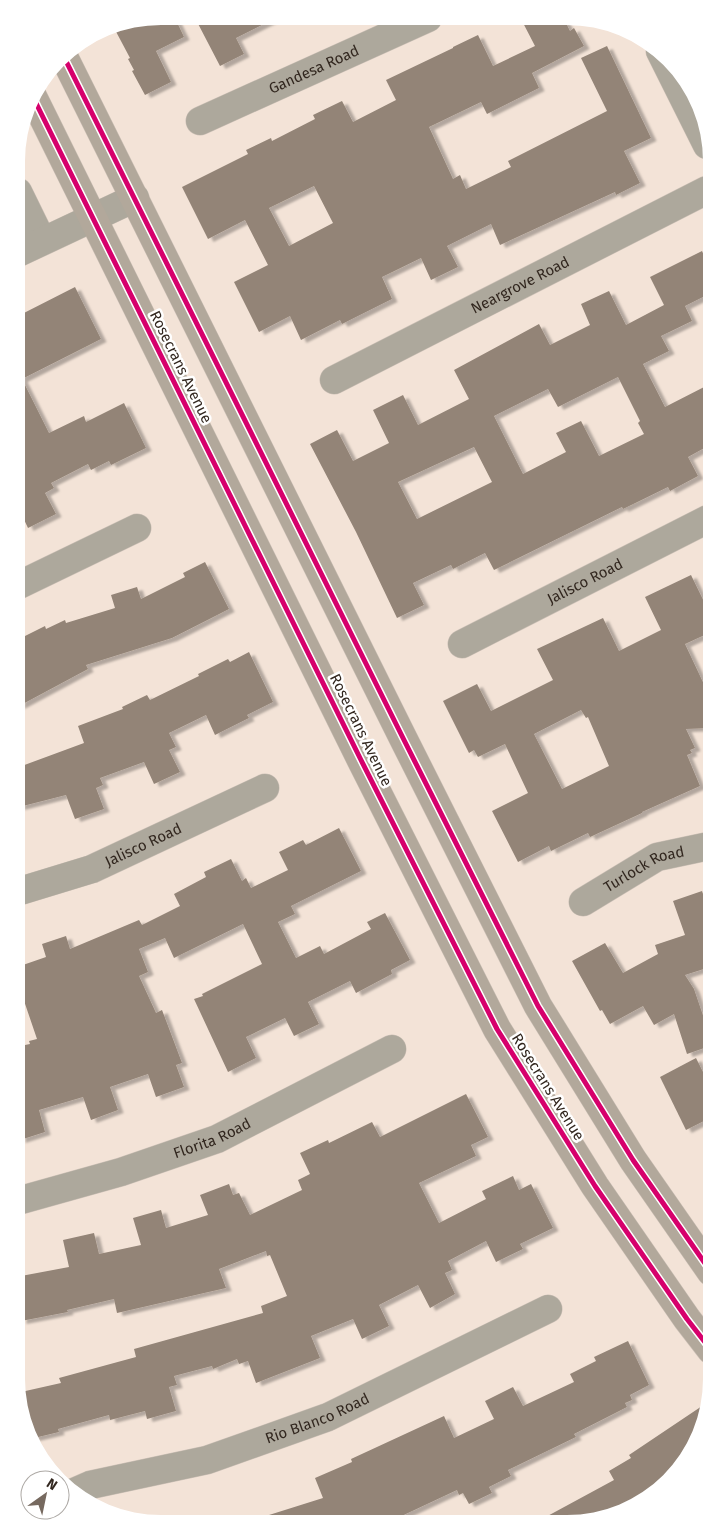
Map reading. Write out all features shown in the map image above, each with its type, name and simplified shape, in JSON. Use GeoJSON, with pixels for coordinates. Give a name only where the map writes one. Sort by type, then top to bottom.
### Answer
{"type":"FeatureCollection","features":[{"type":"Feature","properties":{"kind":"main road"},"geometry":{"type":"LineString","coordinates":[[67,63],[538,1006],[633,1160],[703,1261]]}},
{"type":"Feature","properties":{"kind":"main road","name":"Rosecrans Avenue"},"geometry":{"type":"LineString","coordinates":[[37,105],[361,760],[497,1029],[595,1186],[703,1340]]}},
{"type":"Feature","properties":{"kind":"street","name":"Gandesa Road"},"geometry":{"type":"LineString","coordinates":[[200,121],[413,25]]}},
{"type":"Feature","properties":{"kind":"street"},"geometry":{"type":"LineString","coordinates":[[671,74],[698,128]]}},
{"type":"Feature","properties":{"kind":"street","name":"Neargrove Road"},"geometry":{"type":"LineString","coordinates":[[334,380],[703,192]]}},
{"type":"Feature","properties":{"kind":"street"},"geometry":{"type":"LineString","coordinates":[[25,250],[135,198]]}},
{"type":"Feature","properties":{"kind":"street"},"geometry":{"type":"LineString","coordinates":[[25,206],[42,241]]}},
{"type":"Feature","properties":{"kind":"street","name":"Jalisco Road"},"geometry":{"type":"LineString","coordinates":[[462,644],[703,522]]}},
{"type":"Feature","properties":{"kind":"street"},"geometry":{"type":"LineString","coordinates":[[25,582],[137,528]]}},
{"type":"Feature","properties":{"kind":"street","name":"Jalisco Road"},"geometry":{"type":"LineString","coordinates":[[25,889],[92,869],[265,788]]}},
{"type":"Feature","properties":{"kind":"street","name":"Turlock Road"},"geometry":{"type":"LineString","coordinates":[[583,902],[657,857],[703,847]]}},
{"type":"Feature","properties":{"kind":"street","name":"Florita Road"},"geometry":{"type":"LineString","coordinates":[[25,1199],[121,1172],[217,1139],[392,1050]]}},
{"type":"Feature","properties":{"kind":"street","name":"Rio Blanco Road"},"geometry":{"type":"LineString","coordinates":[[81,1489],[90,1485],[207,1460],[328,1416],[548,1309]]}},
{"type":"Feature","properties":{"kind":"building"},"geometry":{"type":"Polygon","coordinates":[[[152,25],[178,25],[184,37],[156,51],[171,82],[145,95],[132,71],[134,70],[128,59],[130,58],[116,32],[152,25]]]}},
{"type":"Feature","properties":{"kind":"building"},"geometry":{"type":"Polygon","coordinates":[[[199,25],[262,25],[236,38],[244,54],[220,66],[199,25]]]}},
{"type":"Feature","properties":{"kind":"building"},"geometry":{"type":"Polygon","coordinates":[[[524,25],[567,25],[570,31],[574,28],[584,46],[532,73],[539,88],[487,114],[481,102],[429,127],[453,179],[460,175],[466,189],[511,167],[508,161],[607,111],[581,58],[607,46],[651,138],[624,151],[640,183],[616,195],[615,192],[500,245],[491,224],[447,246],[458,267],[431,280],[421,258],[382,277],[392,299],[342,324],[340,320],[301,340],[290,316],[259,332],[234,282],[268,265],[245,220],[208,239],[182,187],[248,154],[246,150],[271,138],[272,141],[315,119],[313,115],[342,101],[353,122],[396,100],[386,80],[478,35],[493,66],[535,46],[524,25]],[[314,186],[269,208],[289,246],[333,223],[314,186]]]}},
{"type":"Feature","properties":{"kind":"building"},"geometry":{"type":"Polygon","coordinates":[[[702,251],[703,297],[685,306],[692,321],[661,336],[669,351],[643,364],[665,407],[703,388],[703,449],[688,457],[698,476],[670,491],[668,487],[623,509],[622,507],[494,570],[485,553],[453,569],[451,565],[413,583],[424,605],[397,618],[356,532],[310,444],[337,430],[353,461],[389,443],[373,410],[403,395],[418,425],[469,399],[454,370],[539,324],[550,345],[590,325],[581,304],[609,291],[626,325],[664,305],[650,277],[702,251]],[[618,377],[558,407],[548,389],[494,416],[523,474],[566,452],[556,433],[581,421],[599,456],[644,434],[638,423],[640,421],[618,377]],[[474,447],[398,482],[417,519],[492,482],[474,447]]]}},
{"type":"Feature","properties":{"kind":"building"},"geometry":{"type":"Polygon","coordinates":[[[75,287],[101,339],[25,377],[25,312],[75,287]]]}},
{"type":"Feature","properties":{"kind":"building"},"geometry":{"type":"Polygon","coordinates":[[[25,385],[49,433],[84,416],[86,422],[124,403],[146,448],[111,465],[109,461],[91,470],[88,464],[51,483],[54,488],[45,493],[56,514],[28,528],[25,522],[25,385]]]}},
{"type":"Feature","properties":{"kind":"building"},"geometry":{"type":"Polygon","coordinates":[[[205,562],[229,609],[172,638],[86,665],[88,669],[25,703],[25,636],[45,626],[46,629],[65,620],[66,623],[115,608],[111,595],[137,587],[141,599],[185,577],[183,573],[205,562]]]}},
{"type":"Feature","properties":{"kind":"building"},"geometry":{"type":"Polygon","coordinates":[[[691,575],[703,600],[703,636],[685,644],[703,682],[703,728],[686,729],[695,748],[690,750],[692,753],[687,755],[700,786],[590,837],[588,833],[551,851],[549,846],[518,862],[492,811],[528,793],[505,744],[478,757],[474,750],[469,753],[443,701],[477,684],[491,711],[553,680],[537,649],[603,618],[619,651],[661,630],[645,597],[691,575]],[[581,710],[534,734],[562,789],[609,766],[588,717],[586,718],[581,710]]]}},
{"type":"Feature","properties":{"kind":"building"},"geometry":{"type":"Polygon","coordinates":[[[249,652],[273,702],[247,715],[249,718],[215,735],[206,715],[169,733],[176,747],[169,750],[180,772],[154,784],[144,762],[100,778],[103,785],[96,788],[104,809],[75,819],[66,795],[25,805],[25,765],[84,743],[78,726],[123,709],[122,707],[147,695],[150,700],[199,676],[198,674],[228,659],[230,662],[249,652]]]}},
{"type":"Feature","properties":{"kind":"building"},"geometry":{"type":"Polygon","coordinates":[[[339,828],[361,871],[291,906],[295,914],[278,922],[296,958],[320,946],[324,954],[371,929],[367,922],[385,913],[410,960],[391,970],[392,974],[356,993],[350,981],[308,1002],[319,1024],[294,1036],[285,1018],[246,1037],[256,1058],[228,1072],[194,999],[262,964],[243,924],[174,958],[165,938],[139,949],[148,972],[139,976],[156,1013],[162,1010],[182,1063],[176,1065],[184,1087],[156,1097],[148,1074],[110,1087],[118,1110],[91,1120],[83,1097],[39,1110],[45,1132],[25,1138],[25,1045],[30,1044],[29,1041],[37,1039],[25,1004],[25,964],[46,957],[42,944],[66,936],[70,949],[139,920],[142,925],[180,906],[174,894],[206,877],[204,872],[231,859],[242,881],[246,878],[251,888],[288,870],[279,852],[303,840],[306,845],[339,828]]]}},
{"type":"Feature","properties":{"kind":"building"},"geometry":{"type":"Polygon","coordinates":[[[702,891],[703,894],[703,969],[685,975],[694,989],[703,1015],[703,1048],[687,1054],[674,1014],[654,1025],[643,1006],[610,1024],[602,1010],[600,1011],[572,961],[605,943],[623,973],[658,954],[655,945],[685,935],[673,901],[702,891]]]}},
{"type":"Feature","properties":{"kind":"building"},"geometry":{"type":"Polygon","coordinates":[[[696,1058],[703,1072],[703,1122],[686,1130],[660,1077],[696,1058]]]}},
{"type":"Feature","properties":{"kind":"building"},"geometry":{"type":"Polygon","coordinates":[[[466,1094],[488,1137],[471,1145],[476,1156],[419,1183],[439,1223],[486,1199],[482,1191],[513,1176],[519,1190],[531,1184],[553,1228],[520,1244],[523,1249],[496,1262],[486,1241],[448,1261],[452,1270],[445,1273],[455,1294],[430,1308],[418,1285],[379,1305],[389,1326],[362,1339],[353,1319],[311,1336],[320,1358],[256,1383],[248,1361],[239,1364],[237,1359],[213,1369],[212,1366],[174,1376],[177,1385],[169,1387],[176,1411],[147,1419],[145,1411],[110,1420],[109,1415],[58,1429],[59,1432],[38,1437],[30,1414],[26,1391],[61,1383],[59,1378],[136,1357],[134,1349],[263,1313],[261,1306],[287,1296],[270,1255],[267,1256],[266,1251],[219,1269],[226,1288],[117,1313],[114,1299],[67,1310],[68,1312],[25,1320],[25,1275],[69,1267],[63,1240],[94,1233],[99,1254],[141,1245],[133,1218],[161,1210],[166,1228],[208,1215],[200,1195],[229,1184],[233,1195],[239,1193],[250,1215],[302,1190],[298,1180],[310,1174],[300,1153],[328,1140],[329,1143],[372,1122],[380,1137],[466,1094]]]}},
{"type":"Feature","properties":{"kind":"building"},"geometry":{"type":"Polygon","coordinates":[[[628,1341],[649,1385],[630,1395],[632,1400],[625,1403],[627,1407],[574,1434],[576,1437],[508,1470],[511,1476],[489,1487],[492,1493],[469,1504],[463,1493],[459,1495],[457,1490],[404,1515],[269,1515],[323,1498],[315,1478],[352,1462],[351,1459],[444,1416],[454,1438],[494,1419],[485,1401],[513,1387],[523,1406],[574,1382],[570,1374],[596,1361],[594,1357],[628,1341]]]}},
{"type":"Feature","properties":{"kind":"building"},"geometry":{"type":"Polygon","coordinates":[[[699,1408],[693,1431],[680,1455],[657,1481],[643,1492],[619,1505],[602,1510],[585,1514],[549,1515],[614,1480],[609,1471],[631,1458],[629,1455],[699,1408]]]}},
{"type":"Feature","properties":{"kind":"cycle path"},"geometry":{"type":"LineString","coordinates":[[67,63],[538,1006],[633,1160],[703,1261]]}},
{"type":"Feature","properties":{"kind":"cycle path"},"geometry":{"type":"LineString","coordinates":[[37,105],[361,760],[497,1029],[595,1186],[703,1340]]}}]}
